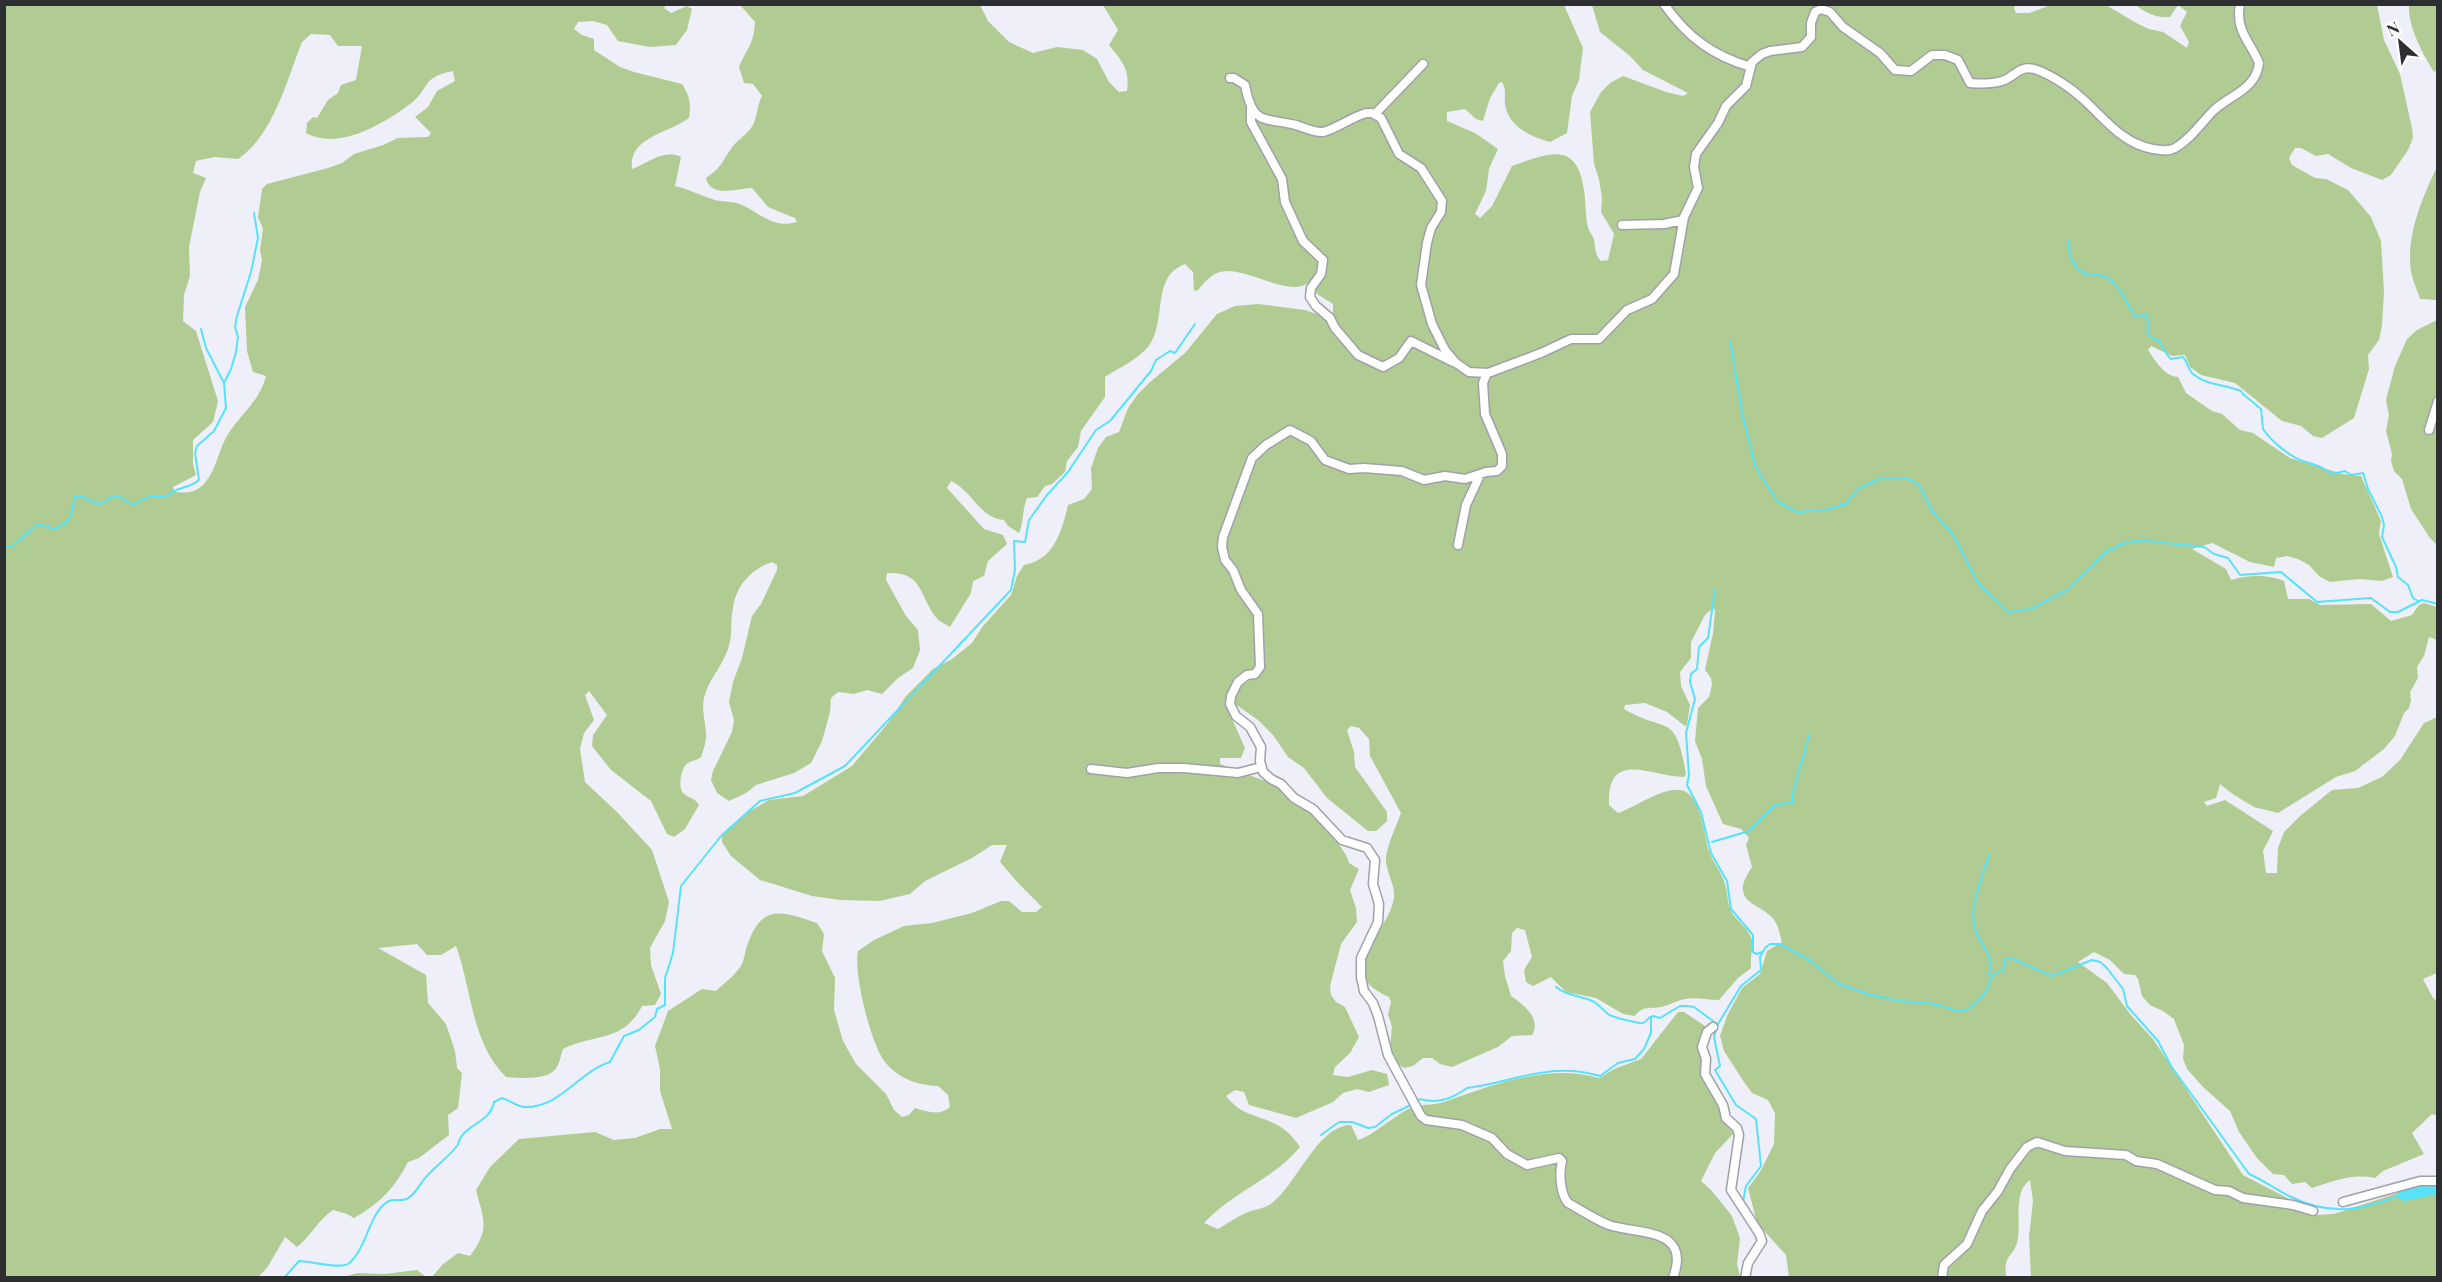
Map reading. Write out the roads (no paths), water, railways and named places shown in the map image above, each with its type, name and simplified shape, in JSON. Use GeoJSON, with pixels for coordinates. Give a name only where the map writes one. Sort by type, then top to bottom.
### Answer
{"type":"FeatureCollection","features":[{"type":"Feature","properties":{"kind":"street"},"geometry":{"type":"LineString","coordinates":[[1664,4],[1689,35],[1711,51],[1751,67]]}},
{"type":"Feature","properties":{"kind":"street"},"geometry":{"type":"LineString","coordinates":[[1251,107],[1251,122],[1282,178],[1285,202],[1303,241],[1323,260],[1321,274],[1311,288],[1310,297],[1316,306],[1330,318],[1335,328],[1358,355],[1383,367],[1399,358],[1411,341],[1456,363],[1469,372],[1487,373],[1571,339],[1599,339],[1627,310],[1652,299],[1668,284],[1676,269],[1683,220],[1698,188],[1694,167],[1696,154],[1718,123],[1725,106],[1746,86],[1751,67],[1757,58],[1770,51],[1802,47],[1811,37],[1812,17],[1815,12],[1825,10],[1843,27],[1880,53],[1895,70],[1911,71],[1932,55],[1937,54],[1958,60],[1970,83],[2003,81],[2021,68],[2037,69],[2070,88],[2091,106],[2103,121],[2122,136],[2143,147],[2168,151],[2182,143],[2221,104],[2247,88],[2256,78],[2259,63],[2242,33],[2238,12],[2240,4]]}},
{"type":"Feature","properties":{"kind":"street"},"geometry":{"type":"LineString","coordinates":[[1375,114],[1423,63]]}},
{"type":"Feature","properties":{"kind":"street"},"geometry":{"type":"LineString","coordinates":[[1230,78],[1245,85],[1255,114],[1269,122],[1322,132],[1366,112],[1375,114],[1385,124],[1399,154],[1421,168],[1442,201],[1441,212],[1431,228],[1426,243],[1421,285],[1432,324],[1445,350],[1456,363]]}},
{"type":"Feature","properties":{"kind":"street"},"geometry":{"type":"LineString","coordinates":[[1622,225],[1664,224],[1683,220]]}},
{"type":"Feature","properties":{"kind":"street"},"geometry":{"type":"LineString","coordinates":[[1487,373],[1483,382],[1485,414],[1502,454],[1502,463],[1497,471],[1465,479],[1445,476],[1424,480],[1402,471],[1340,467],[1325,460],[1311,441],[1290,430],[1266,445],[1252,458],[1225,528],[1222,548],[1225,560],[1233,570],[1241,590],[1256,609],[1260,620],[1260,667],[1255,674],[1247,675],[1238,682],[1230,696],[1230,704],[1236,716],[1255,734],[1261,747],[1261,767],[1267,776],[1281,784],[1289,795],[1312,809],[1342,840],[1367,848],[1375,860],[1373,884],[1379,904],[1378,922],[1361,958],[1361,977],[1364,991],[1373,1003],[1378,1016],[1388,1055],[1421,1116],[1426,1120],[1462,1125],[1492,1138],[1507,1154],[1527,1165],[1559,1158],[1562,1161],[1564,1198],[1608,1224],[1664,1236],[1675,1250],[1677,1257],[1673,1278]]}},
{"type":"Feature","properties":{"kind":"street"},"geometry":{"type":"LineString","coordinates":[[2429,430],[2438,401]]}},
{"type":"Feature","properties":{"kind":"street"},"geometry":{"type":"LineString","coordinates":[[1458,545],[1466,506],[1480,475]]}},
{"type":"Feature","properties":{"kind":"street"},"geometry":{"type":"LineString","coordinates":[[1091,769],[1127,773],[1158,768],[1184,768],[1238,773],[1261,767]]}},
{"type":"Feature","properties":{"kind":"street"},"geometry":{"type":"LineString","coordinates":[[1713,1027],[1707,1032],[1702,1047],[1706,1059],[1705,1074],[1723,1105],[1726,1118],[1737,1128],[1739,1135],[1731,1190],[1762,1241],[1748,1263],[1745,1278]]}},
{"type":"Feature","properties":{"kind":"street"},"geometry":{"type":"LineString","coordinates":[[1942,1278],[1944,1265],[1967,1244],[1982,1211],[1998,1191],[2010,1169],[2026,1147],[2037,1142],[2065,1151],[2126,1155],[2136,1161],[2157,1164],[2214,1190],[2229,1191],[2243,1198],[2293,1205],[2313,1211]]}},
{"type":"Feature","properties":{"kind":"street"},"geometry":{"type":"LineString","coordinates":[[2343,1202],[2420,1180],[2438,1181]]}},
{"type":"Feature","properties":{"kind":"waterway"},"geometry":{"type":"LineString","coordinates":[[4,547],[12,547],[37,524],[55,529],[66,522],[71,516],[75,497],[80,496],[99,504],[112,496],[120,497],[133,505],[149,496],[166,497],[199,480],[195,453],[197,446],[214,431],[226,408],[224,383],[236,352],[237,316],[251,272],[258,238],[254,213]]}},
{"type":"Feature","properties":{"kind":"waterway"},"geometry":{"type":"LineString","coordinates":[[2069,241],[2071,258],[2077,268],[2087,274],[2104,275],[2112,281],[2135,316],[2146,315],[2148,334],[2160,342],[2171,359],[2183,357],[2190,371],[2197,377],[2209,383],[2241,391],[2261,409],[2263,429],[2282,449],[2332,474],[2345,471],[2351,475],[2363,473],[2382,517],[2384,525],[2382,537],[2396,567],[2398,577],[2408,585],[2413,598],[2418,601]]}},
{"type":"Feature","properties":{"kind":"waterway"},"geometry":{"type":"LineString","coordinates":[[284,1278],[299,1261],[332,1265],[348,1264],[360,1250],[382,1206],[389,1201],[405,1200],[412,1196],[426,1177],[457,1146],[465,1132],[489,1114],[494,1102],[502,1098],[524,1107],[549,1102],[588,1073],[610,1062],[624,1036],[639,1030],[655,1017],[657,1009],[665,1005],[665,978],[673,953],[681,886],[721,836],[760,801],[795,793],[845,766],[1011,590],[1015,570],[1014,541],[1025,542],[1029,520],[1068,472],[1096,430],[1110,421],[1151,371],[1156,360],[1170,351],[1175,353],[1195,324]]}},
{"type":"Feature","properties":{"kind":"waterway"},"geometry":{"type":"LineString","coordinates":[[201,329],[206,348],[224,383]]}},
{"type":"Feature","properties":{"kind":"waterway"},"geometry":{"type":"LineString","coordinates":[[1730,341],[1743,417],[1756,468],[1778,502],[1797,512],[1824,510],[1846,504],[1858,489],[1881,478],[1909,479],[1919,485],[1932,511],[1954,536],[1978,583],[2008,612],[2031,609],[2067,590],[2107,551],[2125,543],[2140,540],[2204,547],[2214,554],[2228,558],[2240,575],[2281,572],[2317,602],[2371,598],[2390,612],[2398,612],[2422,600],[2438,604]]}},
{"type":"Feature","properties":{"kind":"waterway"},"geometry":{"type":"LineString","coordinates":[[1715,589],[1708,638],[1699,647],[1697,669],[1691,674],[1690,682],[1695,699],[1686,733],[1689,775],[1687,785],[1701,812],[1711,853],[1727,881],[1731,909],[1753,935],[1753,952],[1757,954],[1762,952]]}},
{"type":"Feature","properties":{"kind":"waterway"},"geometry":{"type":"LineString","coordinates":[[1712,842],[1749,831],[1775,805],[1794,802],[1792,797],[1809,735]]}},
{"type":"Feature","properties":{"kind":"waterway"},"geometry":{"type":"LineString","coordinates":[[1989,855],[1978,890],[1973,917],[1976,932],[1990,960],[1989,974],[1992,976]]}},
{"type":"Feature","properties":{"kind":"waterway"},"geometry":{"type":"LineString","coordinates":[[1743,1202],[1746,1186],[1761,1166],[1756,1119],[1736,1105],[1715,1070],[1720,1066],[1714,1037],[1718,1024],[1741,986],[1761,970],[1760,957],[1770,944],[1780,944],[1809,960],[1839,984],[1898,1001],[1931,1003],[1958,1011],[1966,1010],[1976,1003],[1987,990],[1992,976],[2004,969],[2005,959],[2011,958],[2052,976],[2092,960],[2100,962],[2123,989],[2127,1006],[2158,1041],[2171,1066],[2249,1174],[2305,1203],[2334,1209],[2361,1207],[2405,1194]]}},
{"type":"Feature","properties":{"kind":"waterway"},"geometry":{"type":"LineString","coordinates":[[1556,987],[1568,994],[1593,1001],[1614,1017],[1641,1023],[1650,1017]]}},
{"type":"Feature","properties":{"kind":"waterway"},"geometry":{"type":"LineString","coordinates":[[1416,1102],[1420,1099],[1433,1101],[1445,1099],[1467,1088],[1532,1074],[1564,1071],[1600,1076],[1618,1063],[1635,1059],[1644,1049],[1651,1033],[1651,1017],[1660,1018],[1680,1006],[1694,1007],[1717,1024]]}},
{"type":"Feature","properties":{"kind":"waterway"},"geometry":{"type":"LineString","coordinates":[[1321,1135],[1339,1122],[1352,1122],[1368,1128],[1375,1127],[1392,1114],[1411,1105]]}},
{"type":"Feature","properties":{"kind":"waterway"},"geometry":{"type":"LineString","coordinates":[[2405,1194],[2438,1187]]}}]}
